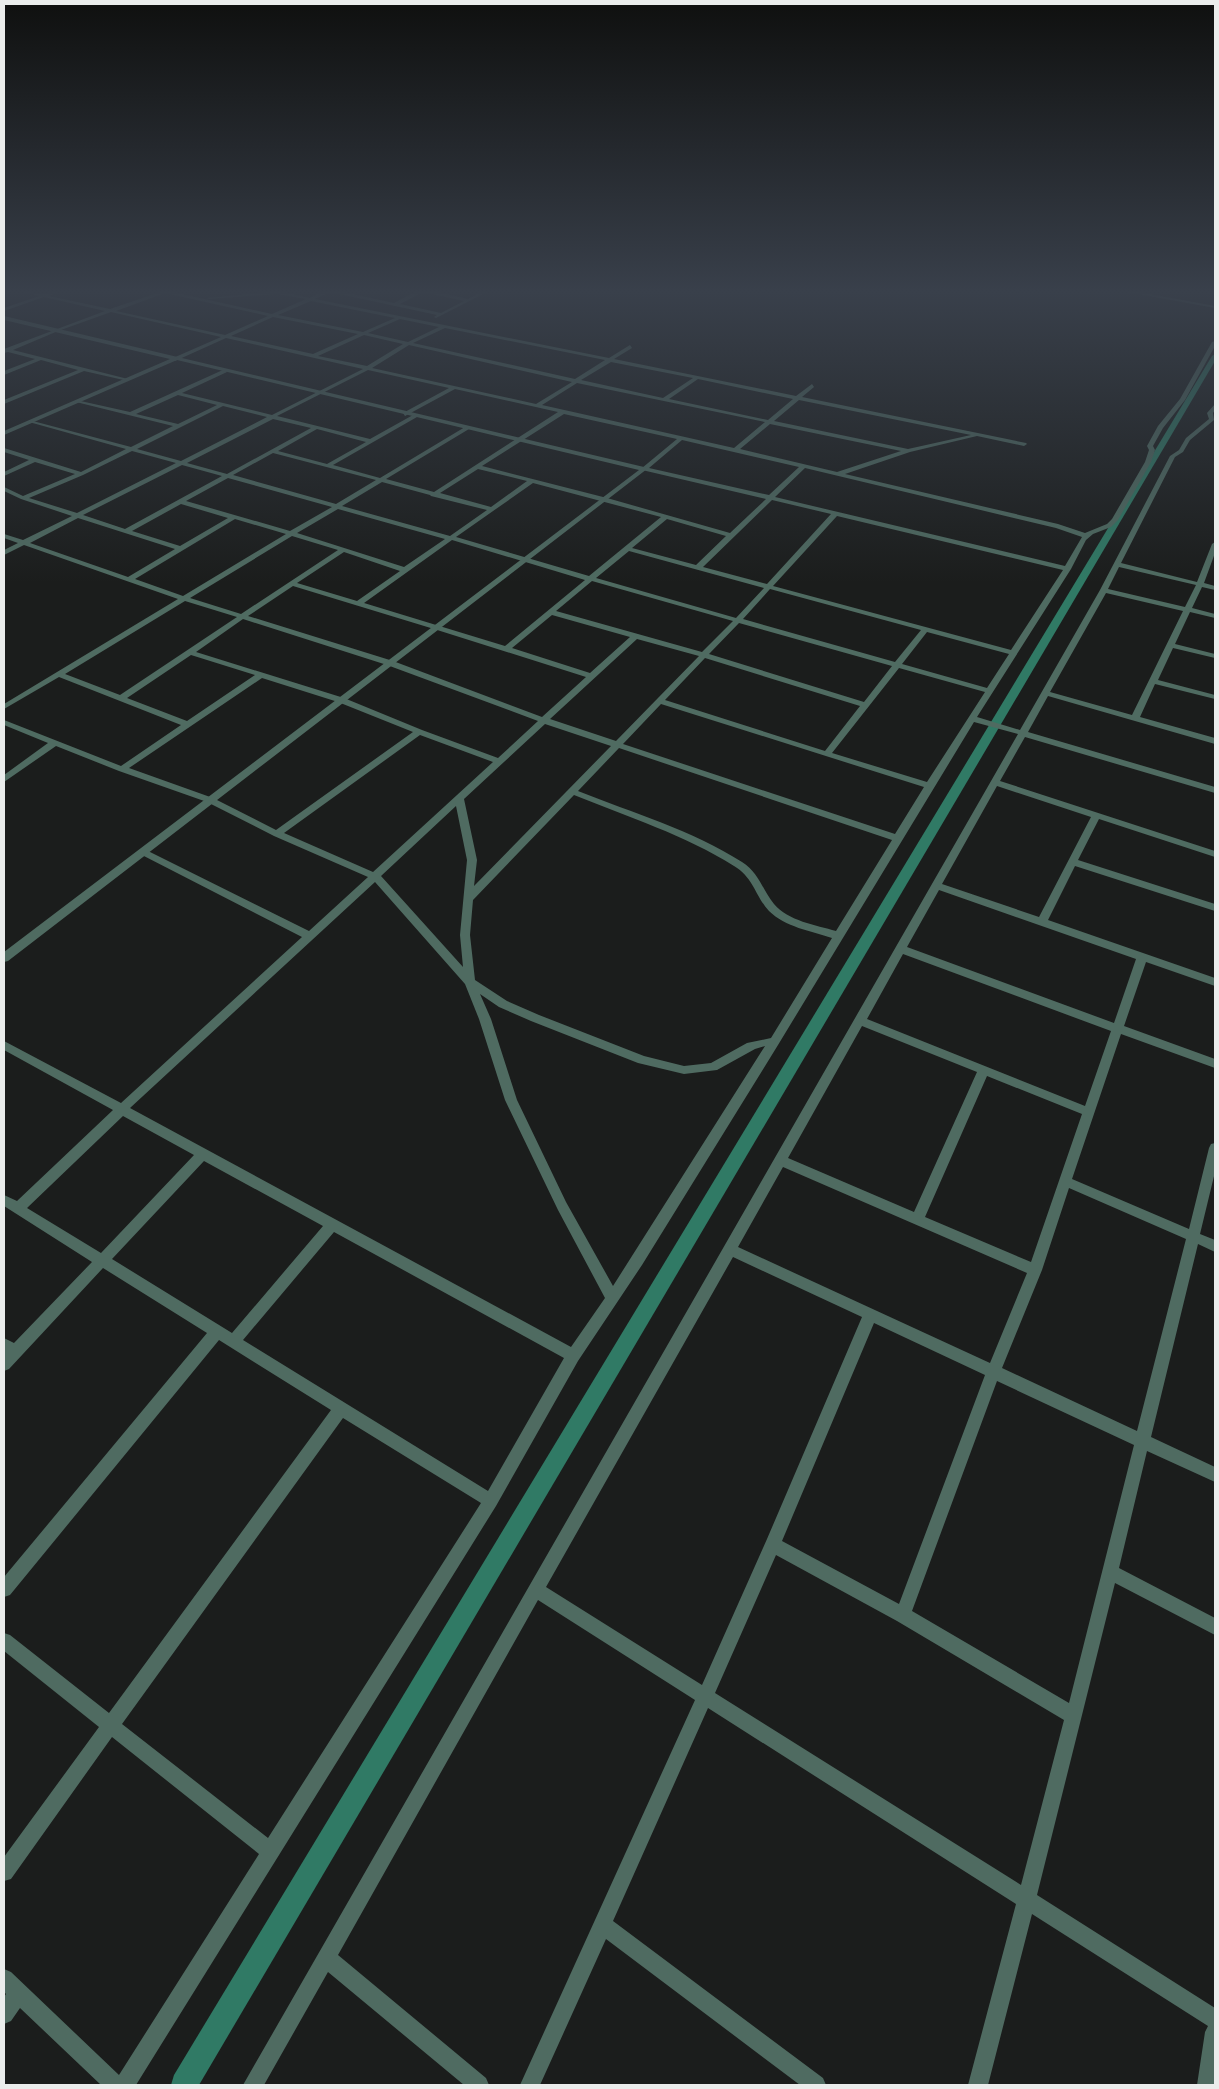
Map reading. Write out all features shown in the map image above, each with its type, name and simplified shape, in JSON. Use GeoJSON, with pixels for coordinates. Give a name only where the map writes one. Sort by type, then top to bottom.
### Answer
{"type":"FeatureCollection","features":[{"type":"Feature","properties":{"kind":"street"},"geometry":{"type":"LineString","coordinates":[[4,402],[39,387]]}},
{"type":"Feature","properties":{"kind":"street"},"geometry":{"type":"LineString","coordinates":[[4,433],[109,387]]}},
{"type":"Feature","properties":{"kind":"street"},"geometry":{"type":"LineString","coordinates":[[131,414],[189,387]]}},
{"type":"Feature","properties":{"kind":"street"},"geometry":{"type":"LineString","coordinates":[[295,387],[836,513],[1067,569]]}},
{"type":"Feature","properties":{"kind":"street"},"geometry":{"type":"LineString","coordinates":[[4,553],[329,387]]}},
{"type":"Feature","properties":{"kind":"street"},"geometry":{"type":"LineString","coordinates":[[537,406],[566,387]]}},
{"type":"Feature","properties":{"kind":"street"},"geometry":{"type":"LineString","coordinates":[[606,387],[908,451]]}},
{"type":"Feature","properties":{"kind":"street"},"geometry":{"type":"LineString","coordinates":[[663,400],[682,387]]}},
{"type":"Feature","properties":{"kind":"street"},"geometry":{"type":"LineString","coordinates":[[744,387],[1024,444]]}},
{"type":"Feature","properties":{"kind":"street"},"geometry":{"type":"LineString","coordinates":[[735,450],[810,387]]}},
{"type":"Feature","properties":{"kind":"street"},"geometry":{"type":"LineString","coordinates":[[124,2085],[491,1501],[574,1356],[774,1042],[929,786],[978,720],[989,691],[1086,536],[1095,530],[1108,526],[1115,520],[1148,462],[1152,450],[1150,446],[1160,427],[1182,400],[1189,387]]}},
{"type":"Feature","properties":{"kind":"street"},"geometry":{"type":"LineString","coordinates":[[405,414],[453,388],[735,450],[1058,526],[1086,536]]}},
{"type":"Feature","properties":{"kind":"street"},"geometry":{"type":"LineString","coordinates":[[177,393],[370,441]]}},
{"type":"Feature","properties":{"kind":"street"},"geometry":{"type":"LineString","coordinates":[[78,401],[179,426]]}},
{"type":"Feature","properties":{"kind":"street"},"geometry":{"type":"LineString","coordinates":[[23,498],[81,474],[221,405]]}},
{"type":"Feature","properties":{"kind":"street"},"geometry":{"type":"LineString","coordinates":[[253,2085],[1104,590],[1172,456],[1181,450],[1188,439],[1210,426],[1212,420],[1210,412],[1215,406]]}},
{"type":"Feature","properties":{"kind":"street"},"geometry":{"type":"LineString","coordinates":[[433,495],[563,412]]}},
{"type":"Feature","properties":{"kind":"street"},"geometry":{"type":"LineString","coordinates":[[328,466],[415,416]]}},
{"type":"Feature","properties":{"kind":"street"},"geometry":{"type":"LineString","coordinates":[[31,421],[989,691]]}},
{"type":"Feature","properties":{"kind":"street"},"geometry":{"type":"LineString","coordinates":[[126,531],[315,428]]}},
{"type":"Feature","properties":{"kind":"street"},"geometry":{"type":"LineString","coordinates":[[4,707],[467,428]]}},
{"type":"Feature","properties":{"kind":"street"},"geometry":{"type":"LineString","coordinates":[[837,475],[908,451],[978,435]]}},
{"type":"Feature","properties":{"kind":"street"},"geometry":{"type":"LineString","coordinates":[[4,958],[644,469],[680,438]]}},
{"type":"Feature","properties":{"kind":"street"},"geometry":{"type":"LineString","coordinates":[[4,450],[81,474]]}},
{"type":"Feature","properties":{"kind":"street"},"geometry":{"type":"LineString","coordinates":[[272,451],[433,495],[492,509]]}},
{"type":"Feature","properties":{"kind":"street"},"geometry":{"type":"LineString","coordinates":[[4,474],[33,460]]}},
{"type":"Feature","properties":{"kind":"street"},"geometry":{"type":"LineString","coordinates":[[477,467],[605,499],[732,536]]}},
{"type":"Feature","properties":{"kind":"street"},"geometry":{"type":"LineString","coordinates":[[698,568],[804,467]]}},
{"type":"Feature","properties":{"kind":"street"},"geometry":{"type":"LineString","coordinates":[[357,604],[532,481]]}},
{"type":"Feature","properties":{"kind":"street"},"geometry":{"type":"LineString","coordinates":[[4,489],[23,498],[182,549]]}},
{"type":"Feature","properties":{"kind":"street"},"geometry":{"type":"LineString","coordinates":[[179,501],[344,549],[405,570]]}},
{"type":"Feature","properties":{"kind":"street"},"geometry":{"type":"LineString","coordinates":[[468,899],[738,620],[836,513]]}},
{"type":"Feature","properties":{"kind":"street"},"geometry":{"type":"LineString","coordinates":[[128,580],[234,517]]}},
{"type":"Feature","properties":{"kind":"street"},"geometry":{"type":"LineString","coordinates":[[505,650],[665,517]]}},
{"type":"Feature","properties":{"kind":"street"},"geometry":{"type":"LineString","coordinates":[[4,536],[128,580],[390,663],[543,720],[898,838]]}},
{"type":"Feature","properties":{"kind":"street"},"geometry":{"type":"LineString","coordinates":[[1135,718],[1212,563],[1215,544]]}},
{"type":"Feature","properties":{"kind":"street"},"geometry":{"type":"LineString","coordinates":[[626,548],[1013,653]]}},
{"type":"Feature","properties":{"kind":"street"},"geometry":{"type":"LineString","coordinates":[[120,699],[344,549]]}},
{"type":"Feature","properties":{"kind":"street"},"geometry":{"type":"LineString","coordinates":[[1116,564],[1215,588]]}},
{"type":"Feature","properties":{"kind":"street"},"geometry":{"type":"LineString","coordinates":[[292,584],[438,627],[590,676]]}},
{"type":"Feature","properties":{"kind":"street"},"geometry":{"type":"LineString","coordinates":[[1104,590],[1215,616]]}},
{"type":"Feature","properties":{"kind":"street"},"geometry":{"type":"LineString","coordinates":[[551,612],[703,655],[864,705]]}},
{"type":"Feature","properties":{"kind":"street"},"geometry":{"type":"LineString","coordinates":[[827,754],[925,630]]}},
{"type":"Feature","properties":{"kind":"street"},"geometry":{"type":"LineString","coordinates":[[18,1208],[122,1109],[635,636]]}},
{"type":"Feature","properties":{"kind":"street"},"geometry":{"type":"LineString","coordinates":[[1171,645],[1215,656]]}},
{"type":"Feature","properties":{"kind":"street"},"geometry":{"type":"LineString","coordinates":[[189,652],[341,700],[419,732],[498,761]]}},
{"type":"Feature","properties":{"kind":"street"},"geometry":{"type":"LineString","coordinates":[[58,674],[189,725]]}},
{"type":"Feature","properties":{"kind":"street"},"geometry":{"type":"LineString","coordinates":[[122,768],[189,725],[261,675]]}},
{"type":"Feature","properties":{"kind":"street"},"geometry":{"type":"LineString","coordinates":[[1154,680],[1215,697]]}},
{"type":"Feature","properties":{"kind":"street"},"geometry":{"type":"LineString","coordinates":[[1044,693],[1215,740]]}},
{"type":"Feature","properties":{"kind":"street"},"geometry":{"type":"LineString","coordinates":[[659,701],[929,786]]}},
{"type":"Feature","properties":{"kind":"street"},"geometry":{"type":"LineString","coordinates":[[978,720],[1215,790]]}},
{"type":"Feature","properties":{"kind":"street"},"geometry":{"type":"LineString","coordinates":[[4,722],[210,800],[277,834],[375,876],[470,982],[503,1004],[642,1060],[672,1069],[684,1070],[713,1066],[750,1046],[774,1042]]}},
{"type":"Feature","properties":{"kind":"street"},"geometry":{"type":"LineString","coordinates":[[277,834],[419,732]]}},
{"type":"Feature","properties":{"kind":"street"},"geometry":{"type":"LineString","coordinates":[[4,779],[54,742]]}},
{"type":"Feature","properties":{"kind":"street"},"geometry":{"type":"LineString","coordinates":[[994,782],[1215,854]]}},
{"type":"Feature","properties":{"kind":"street"},"geometry":{"type":"LineString","coordinates":[[571,791],[688,839],[730,860],[752,874],[774,909],[786,918],[838,936]]}},
{"type":"Feature","properties":{"kind":"street"},"geometry":{"type":"LineString","coordinates":[[459,798],[472,860],[465,934],[470,982],[485,1019],[511,1100],[562,1206],[612,1298]]}},
{"type":"Feature","properties":{"kind":"street"},"geometry":{"type":"LineString","coordinates":[[1042,921],[1096,815]]}},
{"type":"Feature","properties":{"kind":"street"},"geometry":{"type":"LineString","coordinates":[[143,852],[310,936]]}},
{"type":"Feature","properties":{"kind":"street"},"geometry":{"type":"LineString","coordinates":[[1071,861],[1215,908]]}},
{"type":"Feature","properties":{"kind":"street"},"geometry":{"type":"LineString","coordinates":[[936,885],[1215,982]]}},
{"type":"Feature","properties":{"kind":"street"},"geometry":{"type":"LineString","coordinates":[[900,949],[1215,1064]]}},
{"type":"Feature","properties":{"kind":"street"},"geometry":{"type":"LineString","coordinates":[[903,1615],[994,1372],[1035,1270],[1142,957]]}},
{"type":"Feature","properties":{"kind":"street"},"geometry":{"type":"LineString","coordinates":[[859,1020],[1089,1112]]}},
{"type":"Feature","properties":{"kind":"street"},"geometry":{"type":"LineString","coordinates":[[4,1045],[574,1356]]}},
{"type":"Feature","properties":{"kind":"street"},"geometry":{"type":"LineString","coordinates":[[917,1220],[984,1070]]}},
{"type":"Feature","properties":{"kind":"street"},"geometry":{"type":"LineString","coordinates":[[4,1364],[10,1348],[102,1261],[203,1154]]}},
{"type":"Feature","properties":{"kind":"street"},"geometry":{"type":"LineString","coordinates":[[978,2085],[1074,1716],[1214,1155]]}},
{"type":"Feature","properties":{"kind":"street"},"geometry":{"type":"LineString","coordinates":[[779,1160],[1035,1270]]}},
{"type":"Feature","properties":{"kind":"street"},"geometry":{"type":"LineString","coordinates":[[1065,1180],[1215,1246]]}},
{"type":"Feature","properties":{"kind":"street"},"geometry":{"type":"LineString","coordinates":[[4,1200],[491,1501]]}},
{"type":"Feature","properties":{"kind":"street"},"geometry":{"type":"LineString","coordinates":[[233,1342],[333,1224]]}},
{"type":"Feature","properties":{"kind":"street"},"geometry":{"type":"LineString","coordinates":[[730,1248],[870,1315],[1215,1474]]}},
{"type":"Feature","properties":{"kind":"street"},"geometry":{"type":"LineString","coordinates":[[530,2085],[773,1545],[870,1315]]}},
{"type":"Feature","properties":{"kind":"street"},"geometry":{"type":"LineString","coordinates":[[4,1589],[217,1332]]}},
{"type":"Feature","properties":{"kind":"street"},"geometry":{"type":"LineString","coordinates":[[4,1872],[341,1408]]}},
{"type":"Feature","properties":{"kind":"street"},"geometry":{"type":"LineString","coordinates":[[773,1545],[903,1615],[1074,1716]]}},
{"type":"Feature","properties":{"kind":"street"},"geometry":{"type":"LineString","coordinates":[[1110,1572],[1215,1627]]}},
{"type":"Feature","properties":{"kind":"street"},"geometry":{"type":"LineString","coordinates":[[535,1589],[1215,2019]]}},
{"type":"Feature","properties":{"kind":"street"},"geometry":{"type":"LineString","coordinates":[[4,1641],[271,1852]]}},
{"type":"Feature","properties":{"kind":"street"},"geometry":{"type":"LineString","coordinates":[[603,1925],[816,2085]]}},
{"type":"Feature","properties":{"kind":"street"},"geometry":{"type":"LineString","coordinates":[[326,1957],[479,2085]]}},
{"type":"Feature","properties":{"kind":"street"},"geometry":{"type":"LineString","coordinates":[[4,2014],[11,1986],[115,2085]]}},
{"type":"Feature","properties":{"kind":"street"},"geometry":{"type":"LineString","coordinates":[[1207,2085],[1215,2032]]}},
{"type":"Feature","properties":{"kind":"waterway"},"geometry":{"type":"LineString","coordinates":[[184,2085],[1196,387]]}}]}
